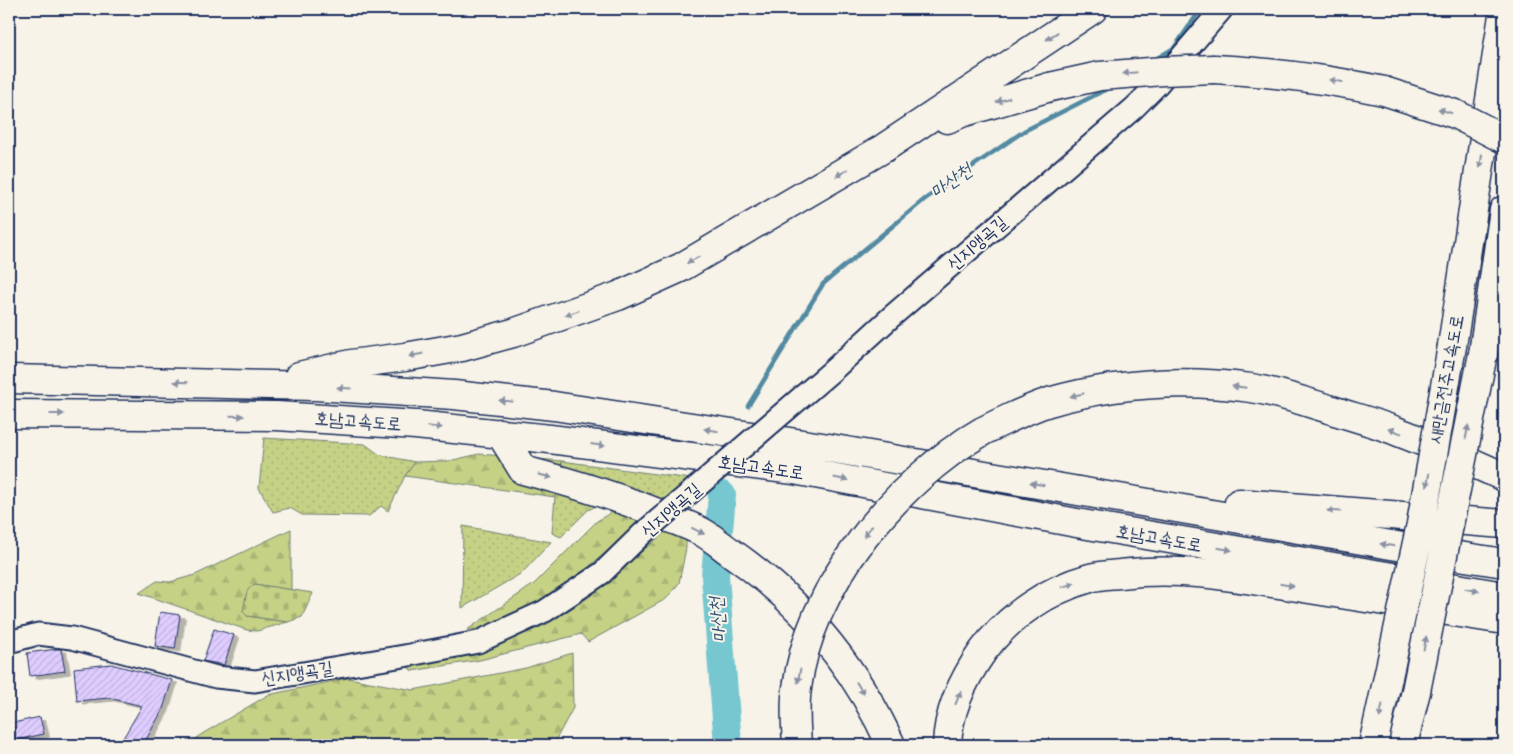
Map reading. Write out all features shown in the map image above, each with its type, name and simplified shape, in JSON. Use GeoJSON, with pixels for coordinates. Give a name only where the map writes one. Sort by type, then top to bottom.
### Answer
{"type":"FeatureCollection","features":[{"type":"Feature","properties":{"kind":"highway"},"geometry":{"type":"LineString","coordinates":[[266,384],[351,364],[405,358],[513,334],[618,296],[680,268],[884,148],[1093,9]]}},
{"type":"Feature","properties":{"kind":"highway","name":"새만금전주고속도로"},"geometry":{"type":"LineString","coordinates":[[1373,745],[1421,524],[1452,346],[1504,9]]}},
{"type":"Feature","properties":{"kind":"highway"},"geometry":{"type":"LineString","coordinates":[[884,148],[964,112],[1050,87],[1100,76],[1214,69],[1257,71],[1336,80],[1384,91],[1455,114],[1504,139]]}},
{"type":"Feature","properties":{"kind":"highway","name":"새만금전주고속도로"},"geometry":{"type":"LineString","coordinates":[[1403,745],[1416,691],[1483,354],[1504,210]]}},
{"type":"Feature","properties":{"kind":"highway","name":"호남고속도로"},"geometry":{"type":"LineString","coordinates":[[9,379],[316,386],[454,395],[554,406],[829,448],[1504,563]]}},
{"type":"Feature","properties":{"kind":"highway"},"geometry":{"type":"LineString","coordinates":[[797,745],[795,717],[797,688],[803,658],[817,616],[851,554],[873,525],[901,496],[929,469],[962,443],[1020,413],[1049,402],[1132,386],[1170,383],[1208,384],[1254,389],[1308,403],[1395,430],[1504,477]]}},
{"type":"Feature","properties":{"kind":"highway","name":"호남고속도로"},"geometry":{"type":"LineString","coordinates":[[9,414],[277,416],[416,425],[550,439],[794,470],[1013,511],[1504,596]]}},
{"type":"Feature","properties":{"kind":"highway"},"geometry":{"type":"LineString","coordinates":[[500,433],[523,470],[578,484],[638,504],[702,532],[760,572],[802,612],[842,658],[876,713],[891,745]]}},
{"type":"Feature","properties":{"kind":"highway"},"geometry":{"type":"LineString","coordinates":[[1073,490],[1504,524]]}},
{"type":"Feature","properties":{"kind":"highway"},"geometry":{"type":"LineString","coordinates":[[1013,511],[1204,572],[1504,620]]}},
{"type":"Feature","properties":{"kind":"highway"},"geometry":{"type":"LineString","coordinates":[[947,745],[947,737],[955,707],[966,679],[976,661],[1008,622],[1029,607],[1060,588],[1092,577],[1138,572],[1204,572]]}},
{"type":"Feature","properties":{"kind":"street","name":"신지앵곡길"},"geometry":{"type":"LineString","coordinates":[[9,642],[38,634],[72,638],[216,677],[255,681],[478,642],[545,611],[602,573],[642,534],[1134,108],[1157,85],[1222,9]]}},
{"type":"Feature","properties":{"kind":"green space"},"geometry":{"type":"Polygon","coordinates":[[[264,438],[365,444],[380,455],[415,462],[405,476],[388,511],[381,506],[369,516],[302,515],[290,508],[273,512],[259,488],[264,438]]]}},
{"type":"Feature","properties":{"kind":"green space"},"geometry":{"type":"Polygon","coordinates":[[[479,454],[562,461],[555,497],[405,476],[415,462],[449,461],[479,454]]]}},
{"type":"Feature","properties":{"kind":"green space"},"geometry":{"type":"Polygon","coordinates":[[[562,461],[691,479],[682,484],[665,501],[614,497],[588,510],[561,537],[552,533],[555,497],[562,461]]]}},
{"type":"Feature","properties":{"kind":"green space"},"geometry":{"type":"Polygon","coordinates":[[[615,510],[645,512],[640,523],[563,589],[528,609],[482,630],[467,630],[534,584],[597,521],[615,510]]]}},
{"type":"Feature","properties":{"kind":"green space"},"geometry":{"type":"Polygon","coordinates":[[[680,519],[686,522],[686,548],[679,583],[666,599],[588,642],[581,634],[480,660],[412,671],[407,666],[470,653],[502,643],[547,624],[586,599],[680,519]]]}},
{"type":"Feature","properties":{"kind":"green space"},"geometry":{"type":"Polygon","coordinates":[[[463,526],[551,542],[522,573],[462,608],[463,526]]]}},
{"type":"Feature","properties":{"kind":"green space"},"geometry":{"type":"Polygon","coordinates":[[[291,529],[291,590],[254,584],[247,616],[288,622],[257,631],[247,630],[139,593],[157,581],[170,582],[195,575],[291,529]]]}},
{"type":"Feature","properties":{"kind":"green space"},"geometry":{"type":"Polygon","coordinates":[[[254,584],[313,593],[302,617],[288,622],[247,616],[243,611],[247,591],[254,584]]]}},
{"type":"Feature","properties":{"kind":"green space"},"geometry":{"type":"Polygon","coordinates":[[[572,653],[573,708],[553,745],[189,745],[202,734],[268,695],[348,678],[413,690],[526,668],[572,653]]]}},
{"type":"Feature","properties":{"kind":"building"},"geometry":{"type":"Polygon","coordinates":[[[160,612],[180,615],[175,649],[155,646],[160,612]]]}},
{"type":"Feature","properties":{"kind":"building"},"geometry":{"type":"Polygon","coordinates":[[[214,629],[234,635],[224,665],[203,661],[214,629]]]}},
{"type":"Feature","properties":{"kind":"building"},"geometry":{"type":"Polygon","coordinates":[[[61,649],[65,671],[30,676],[27,653],[61,649]]]}},
{"type":"Feature","properties":{"kind":"building"},"geometry":{"type":"Polygon","coordinates":[[[111,664],[172,680],[163,709],[143,745],[119,745],[142,706],[109,698],[77,701],[74,668],[111,664]]]}},
{"type":"Feature","properties":{"kind":"building"},"geometry":{"type":"Polygon","coordinates":[[[40,717],[44,734],[16,740],[13,723],[40,717]]]}},
{"type":"Feature","properties":{"kind":"waterway","name":"마산천"},"geometry":{"type":"LineString","coordinates":[[1154,60],[1174,48],[1201,9]]}},
{"type":"Feature","properties":{"kind":"waterway","name":"마산천"},"geometry":{"type":"LineString","coordinates":[[748,406],[823,284],[925,199],[1024,131],[1111,87]]}},
{"type":"Feature","properties":{"kind":"waterway","name":"마산천"},"geometry":{"type":"LineString","coordinates":[[722,495],[715,576],[728,745]]}}]}
